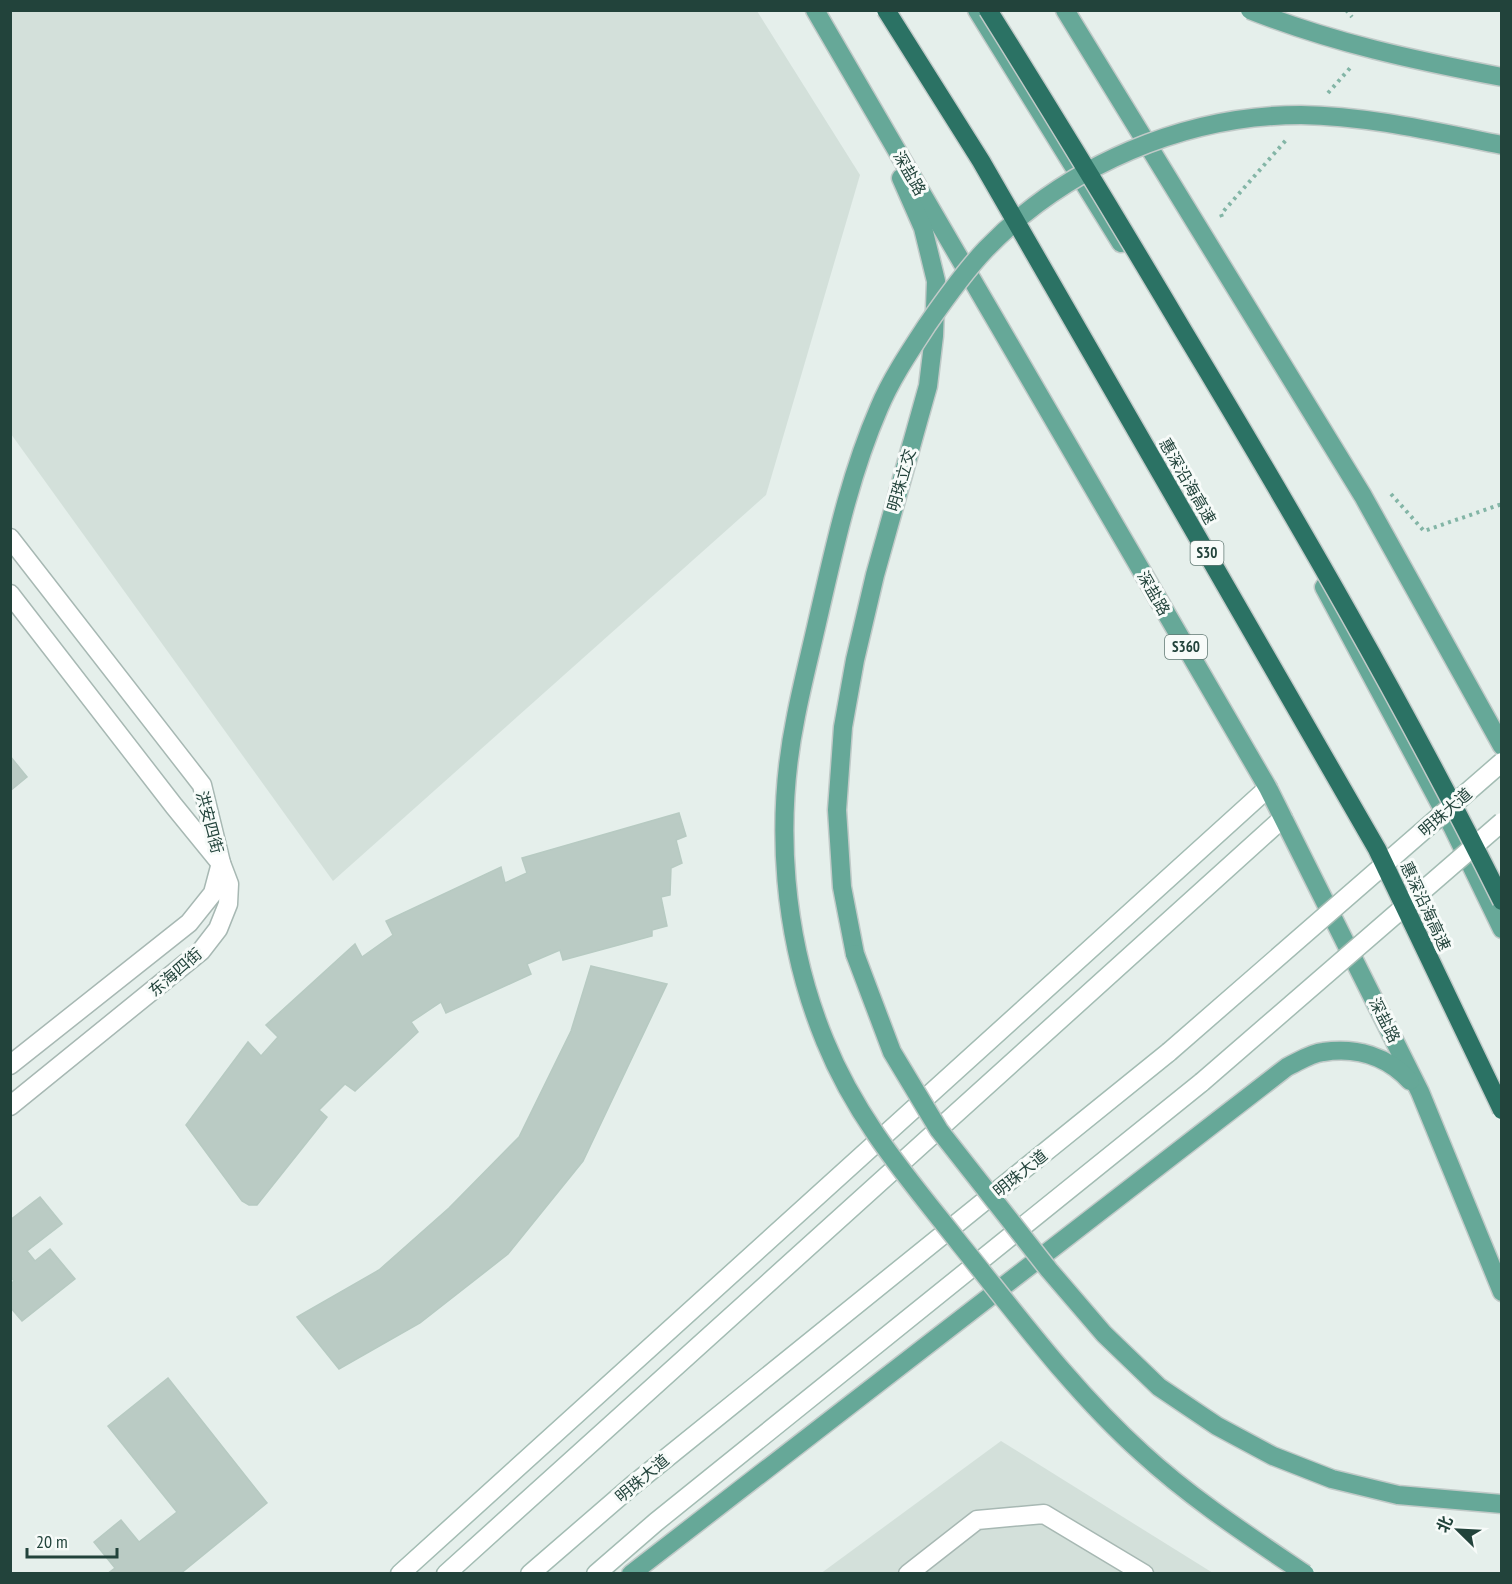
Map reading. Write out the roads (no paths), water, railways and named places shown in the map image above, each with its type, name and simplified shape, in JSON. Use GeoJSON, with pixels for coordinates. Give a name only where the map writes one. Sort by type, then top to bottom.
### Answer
{"type":"FeatureCollection","features":[{"type":"Feature","properties":{"kind":"highway","name":"惠深沿海高速"},"geometry":{"type":"LineString","coordinates":[[886,10],[981,161],[1377,849],[1502,1110]]}},
{"type":"Feature","properties":{"kind":"highway"},"geometry":{"type":"LineString","coordinates":[[988,10],[1053,113],[1285,499],[1450,798],[1502,901]]}},
{"type":"Feature","properties":{"kind":"main road"},"geometry":{"type":"LineString","coordinates":[[894,10],[982,147],[1355,796],[1502,1088]]}},
{"type":"Feature","properties":{"kind":"main road"},"geometry":{"type":"LineString","coordinates":[[977,10],[1291,525],[1453,828],[1502,928]]}},
{"type":"Feature","properties":{"kind":"main road"},"geometry":{"type":"LineString","coordinates":[[1065,10],[1363,496],[1502,746]]}},
{"type":"Feature","properties":{"kind":"main road"},"geometry":{"type":"LineString","coordinates":[[1250,10],[1291,27],[1359,47],[1502,77]]}},
{"type":"Feature","properties":{"kind":"main road","name":"深盐路"},"geometry":{"type":"LineString","coordinates":[[820,18],[1268,788],[1420,1092],[1502,1292]]}},
{"type":"Feature","properties":{"kind":"main road","name":"明珠立交"},"geometry":{"type":"LineString","coordinates":[[820,18],[903,181],[922,228],[936,281],[934,336],[928,386],[875,575],[855,660],[843,727],[837,810],[842,887],[855,954],[892,1053],[939,1130],[1049,1270],[1104,1334],[1159,1387],[1217,1426],[1273,1456],[1332,1479],[1398,1495],[1502,1504]]}},
{"type":"Feature","properties":{"kind":"main road"},"geometry":{"type":"LineString","coordinates":[[1305,1574],[1195,1497],[1141,1453],[1086,1396],[1043,1347],[883,1148],[852,1097],[821,1031],[805,983],[792,924],[784,859],[786,787],[795,720],[855,469],[881,402],[910,350],[946,297],[986,249],[1035,205],[1078,176],[1132,149],[1197,129],[1251,118],[1300,115],[1352,118],[1502,145]]}},
{"type":"Feature","properties":{"kind":"main road"},"geometry":{"type":"LineString","coordinates":[[631,1574],[1287,1067],[1321,1052],[1354,1051],[1378,1057],[1398,1068],[1420,1092]]}},
{"type":"Feature","properties":{"kind":"street","name":"洪安四街"},"geometry":{"type":"LineString","coordinates":[[10,538],[202,785],[221,863]]}},
{"type":"Feature","properties":{"kind":"street","name":"洪安四街"},"geometry":{"type":"LineString","coordinates":[[10,594],[174,806],[221,863]]}},
{"type":"Feature","properties":{"kind":"street","name":"明珠大道"},"geometry":{"type":"LineString","coordinates":[[530,1574],[633,1485],[1170,1052],[1502,762]]}},
{"type":"Feature","properties":{"kind":"street"},"geometry":{"type":"LineString","coordinates":[[399,1574],[1268,788]]}},
{"type":"Feature","properties":{"kind":"street"},"geometry":{"type":"LineString","coordinates":[[446,1574],[1283,818]]}},
{"type":"Feature","properties":{"kind":"street"},"geometry":{"type":"LineString","coordinates":[[596,1574],[675,1507],[1202,1082],[1502,822]]}},
{"type":"Feature","properties":{"kind":"street","name":"东海四街"},"geometry":{"type":"LineString","coordinates":[[10,1065],[189,923],[213,892],[221,863]]}},
{"type":"Feature","properties":{"kind":"street","name":"东海四街"},"geometry":{"type":"LineString","coordinates":[[10,1106],[201,951],[218,929],[228,904],[230,884],[221,863]]}},
{"type":"Feature","properties":{"kind":"street"},"geometry":{"type":"LineString","coordinates":[[908,1574],[977,1520],[1044,1514],[1144,1574]]}}]}
